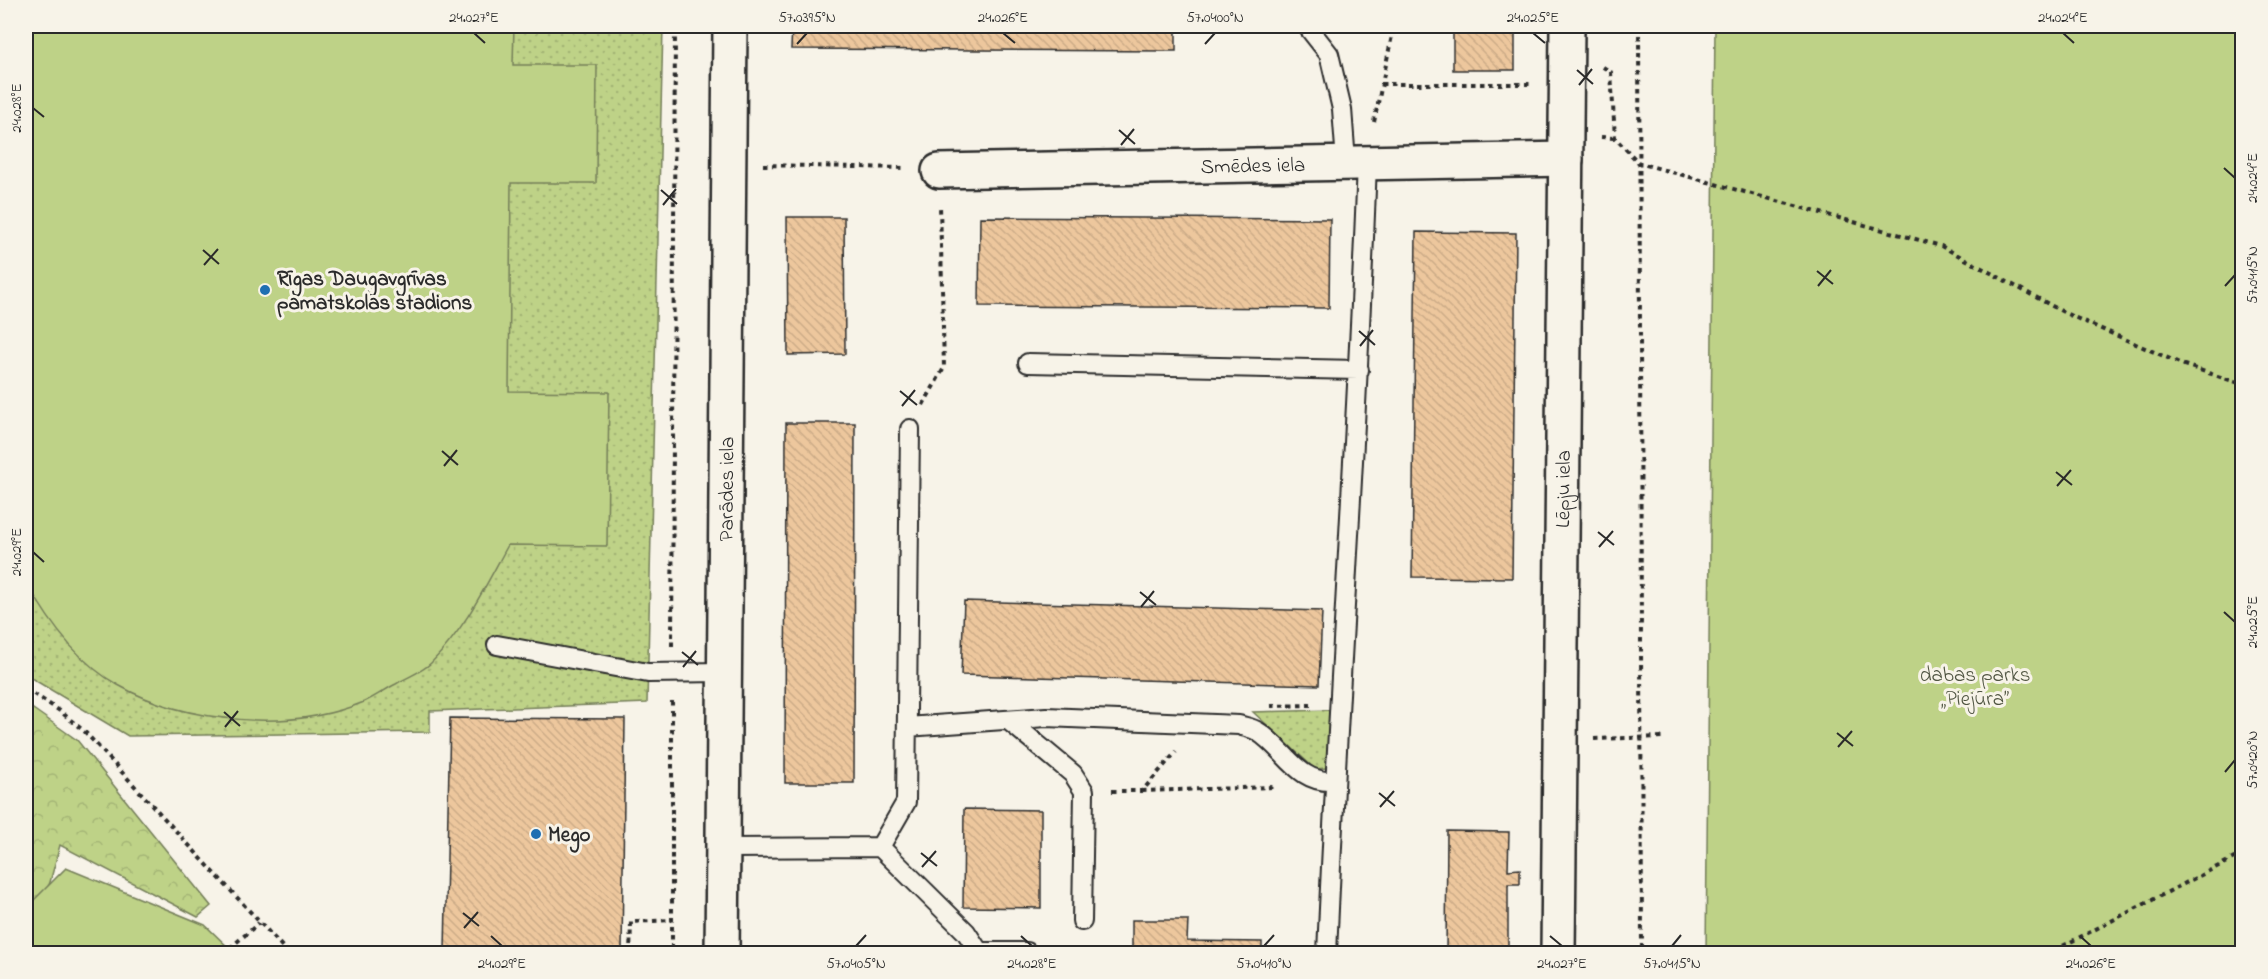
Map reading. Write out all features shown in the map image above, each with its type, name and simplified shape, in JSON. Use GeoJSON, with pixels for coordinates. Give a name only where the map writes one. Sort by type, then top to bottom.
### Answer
{"type":"FeatureCollection","features":[{"type":"Feature","properties":{"kind":"street","name":"Parādes iela"},"geometry":{"type":"LineString","coordinates":[[722,954],[730,26]]}},
{"type":"Feature","properties":{"kind":"street","name":"Lēpju iela"},"geometry":{"type":"LineString","coordinates":[[1558,954],[1567,26]]}},
{"type":"Feature","properties":{"kind":"street","name":"Smēdes iela"},"geometry":{"type":"LineString","coordinates":[[939,171],[1356,161],[1566,159]]}},
{"type":"Feature","properties":{"kind":"lane"},"geometry":{"type":"LineString","coordinates":[[1307,26],[1329,54],[1356,161],[1359,370],[1334,781],[1327,954]]}},
{"type":"Feature","properties":{"kind":"lane"},"geometry":{"type":"LineString","coordinates":[[1028,363],[1359,370]]}},
{"type":"Feature","properties":{"kind":"lane"},"geometry":{"type":"LineString","coordinates":[[880,847],[906,802],[910,429]]}},
{"type":"Feature","properties":{"kind":"lane"},"geometry":{"type":"LineString","coordinates":[[497,645],[648,673],[723,672]]}},
{"type":"Feature","properties":{"kind":"lane"},"geometry":{"type":"LineString","coordinates":[[907,727],[1046,717],[1239,725],[1257,731],[1308,777],[1319,783],[1334,781]]}},
{"type":"Feature","properties":{"kind":"lane"},"geometry":{"type":"LineString","coordinates":[[1008,720],[1073,774],[1084,791],[1082,921]]}},
{"type":"Feature","properties":{"kind":"lane"},"geometry":{"type":"LineString","coordinates":[[722,848],[880,847],[966,932],[979,952],[1027,952]]}},
{"type":"Feature","properties":{"kind":"path"},"geometry":{"type":"LineString","coordinates":[[672,954],[675,26]]}},
{"type":"Feature","properties":{"kind":"path"},"geometry":{"type":"LineString","coordinates":[[1356,161],[1381,84],[1394,26]]}},
{"type":"Feature","properties":{"kind":"path"},"geometry":{"type":"LineString","coordinates":[[1639,26],[1642,954]]}},
{"type":"Feature","properties":{"kind":"path"},"geometry":{"type":"LineString","coordinates":[[1381,84],[1566,85]]}},
{"type":"Feature","properties":{"kind":"path"},"geometry":{"type":"LineString","coordinates":[[1615,138],[1639,163],[1941,246],[2067,314],[2184,365],[2242,384]]}},
{"type":"Feature","properties":{"kind":"path"},"geometry":{"type":"LineString","coordinates":[[729,164],[873,166],[939,171],[944,368],[910,429]]}},
{"type":"Feature","properties":{"kind":"path"},"geometry":{"type":"LineString","coordinates":[[26,689],[60,711],[85,732],[165,822],[214,871],[289,954]]}},
{"type":"Feature","properties":{"kind":"path"},"geometry":{"type":"LineString","coordinates":[[1142,791],[1200,723]]}},
{"type":"Feature","properties":{"kind":"path"},"geometry":{"type":"LineString","coordinates":[[1607,738],[1665,737]]}},
{"type":"Feature","properties":{"kind":"path"},"geometry":{"type":"LineString","coordinates":[[1084,791],[1298,786],[1308,777]]}},
{"type":"Feature","properties":{"kind":"path"},"geometry":{"type":"LineString","coordinates":[[2047,954],[2242,854]]}},
{"type":"Feature","properties":{"kind":"path"},"geometry":{"type":"LineString","coordinates":[[630,954],[632,922],[672,920]]}},
{"type":"Feature","properties":{"kind":"path"},"geometry":{"type":"LineString","coordinates":[[223,954],[259,922]]}},
{"type":"Feature","properties":{"kind":"green space"},"geometry":{"type":"Polygon","coordinates":[[[26,26],[663,26],[647,703],[430,711],[430,732],[128,736],[26,675],[26,26]]]}},
{"type":"Feature","properties":{"kind":"green space","name":"Rīgas Daugavgrīvas pamatskolas stadions"},"geometry":{"type":"Polygon","coordinates":[[[26,26],[514,26],[513,65],[597,65],[596,183],[511,183],[509,391],[609,392],[607,546],[508,545],[464,622],[431,663],[364,702],[335,711],[272,720],[207,715],[145,698],[103,676],[90,665],[54,626],[26,581],[26,26]]]}},
{"type":"Feature","properties":{"kind":"green space","name":"dabas parks „Piejūra”"},"geometry":{"type":"Polygon","coordinates":[[[1715,26],[2242,26],[2242,953],[1706,953],[1715,26]]]}},
{"type":"Feature","properties":{"kind":"green space"},"geometry":{"type":"Polygon","coordinates":[[[26,704],[77,740],[211,906],[198,917],[60,845],[31,953],[26,953],[26,704]]]}},
{"type":"Feature","properties":{"kind":"green space"},"geometry":{"type":"Polygon","coordinates":[[[1332,710],[1326,768],[1315,769],[1253,712],[1332,710]]]}},
{"type":"Feature","properties":{"kind":"green space"},"geometry":{"type":"Polygon","coordinates":[[[66,868],[205,925],[234,953],[26,953],[26,908],[66,868]]]}},
{"type":"Feature","properties":{"kind":"building"},"geometry":{"type":"Polygon","coordinates":[[[792,26],[1176,26],[1176,51],[791,49],[792,26]]]}},
{"type":"Feature","properties":{"kind":"building"},"geometry":{"type":"Polygon","coordinates":[[[1453,26],[1521,26],[1521,33],[1515,32],[1515,70],[1453,70],[1453,26]]]}},
{"type":"Feature","properties":{"kind":"building"},"geometry":{"type":"Polygon","coordinates":[[[787,217],[844,217],[845,354],[788,355],[787,217]]]}},
{"type":"Feature","properties":{"kind":"building"},"geometry":{"type":"Polygon","coordinates":[[[980,217],[1330,219],[1329,308],[979,306],[980,217]]]}},
{"type":"Feature","properties":{"kind":"building"},"geometry":{"type":"Polygon","coordinates":[[[1416,232],[1516,233],[1512,578],[1412,577],[1416,232]]]}},
{"type":"Feature","properties":{"kind":"building"},"geometry":{"type":"Polygon","coordinates":[[[786,423],[855,423],[854,783],[785,783],[786,423]]]}},
{"type":"Feature","properties":{"kind":"building"},"geometry":{"type":"Polygon","coordinates":[[[964,601],[1322,611],[1319,685],[961,675],[964,601]]]}},
{"type":"Feature","properties":{"kind":"building","name":"Mego"},"geometry":{"type":"Polygon","coordinates":[[[450,718],[625,719],[622,950],[445,951],[450,718]]]}},
{"type":"Feature","properties":{"kind":"building"},"geometry":{"type":"Polygon","coordinates":[[[964,809],[1041,810],[1041,908],[963,907],[964,809]]]}},
{"type":"Feature","properties":{"kind":"building"},"geometry":{"type":"Polygon","coordinates":[[[1447,831],[1509,832],[1508,870],[1520,869],[1520,884],[1508,884],[1508,954],[1446,954],[1447,831]]]}},
{"type":"Feature","properties":{"kind":"building"},"geometry":{"type":"Polygon","coordinates":[[[1132,920],[1188,920],[1187,941],[1262,942],[1262,954],[1132,954],[1132,920]]]}},
{"type":"Feature","properties":{"kind":"place","name":"Rīgas Daugavgrīvas pamatskolas stadions"},"geometry":{"type":"Point","coordinates":[265,290]}},
{"type":"Feature","properties":{"kind":"place","name":"Mego"},"geometry":{"type":"Point","coordinates":[536,834]}}]}
